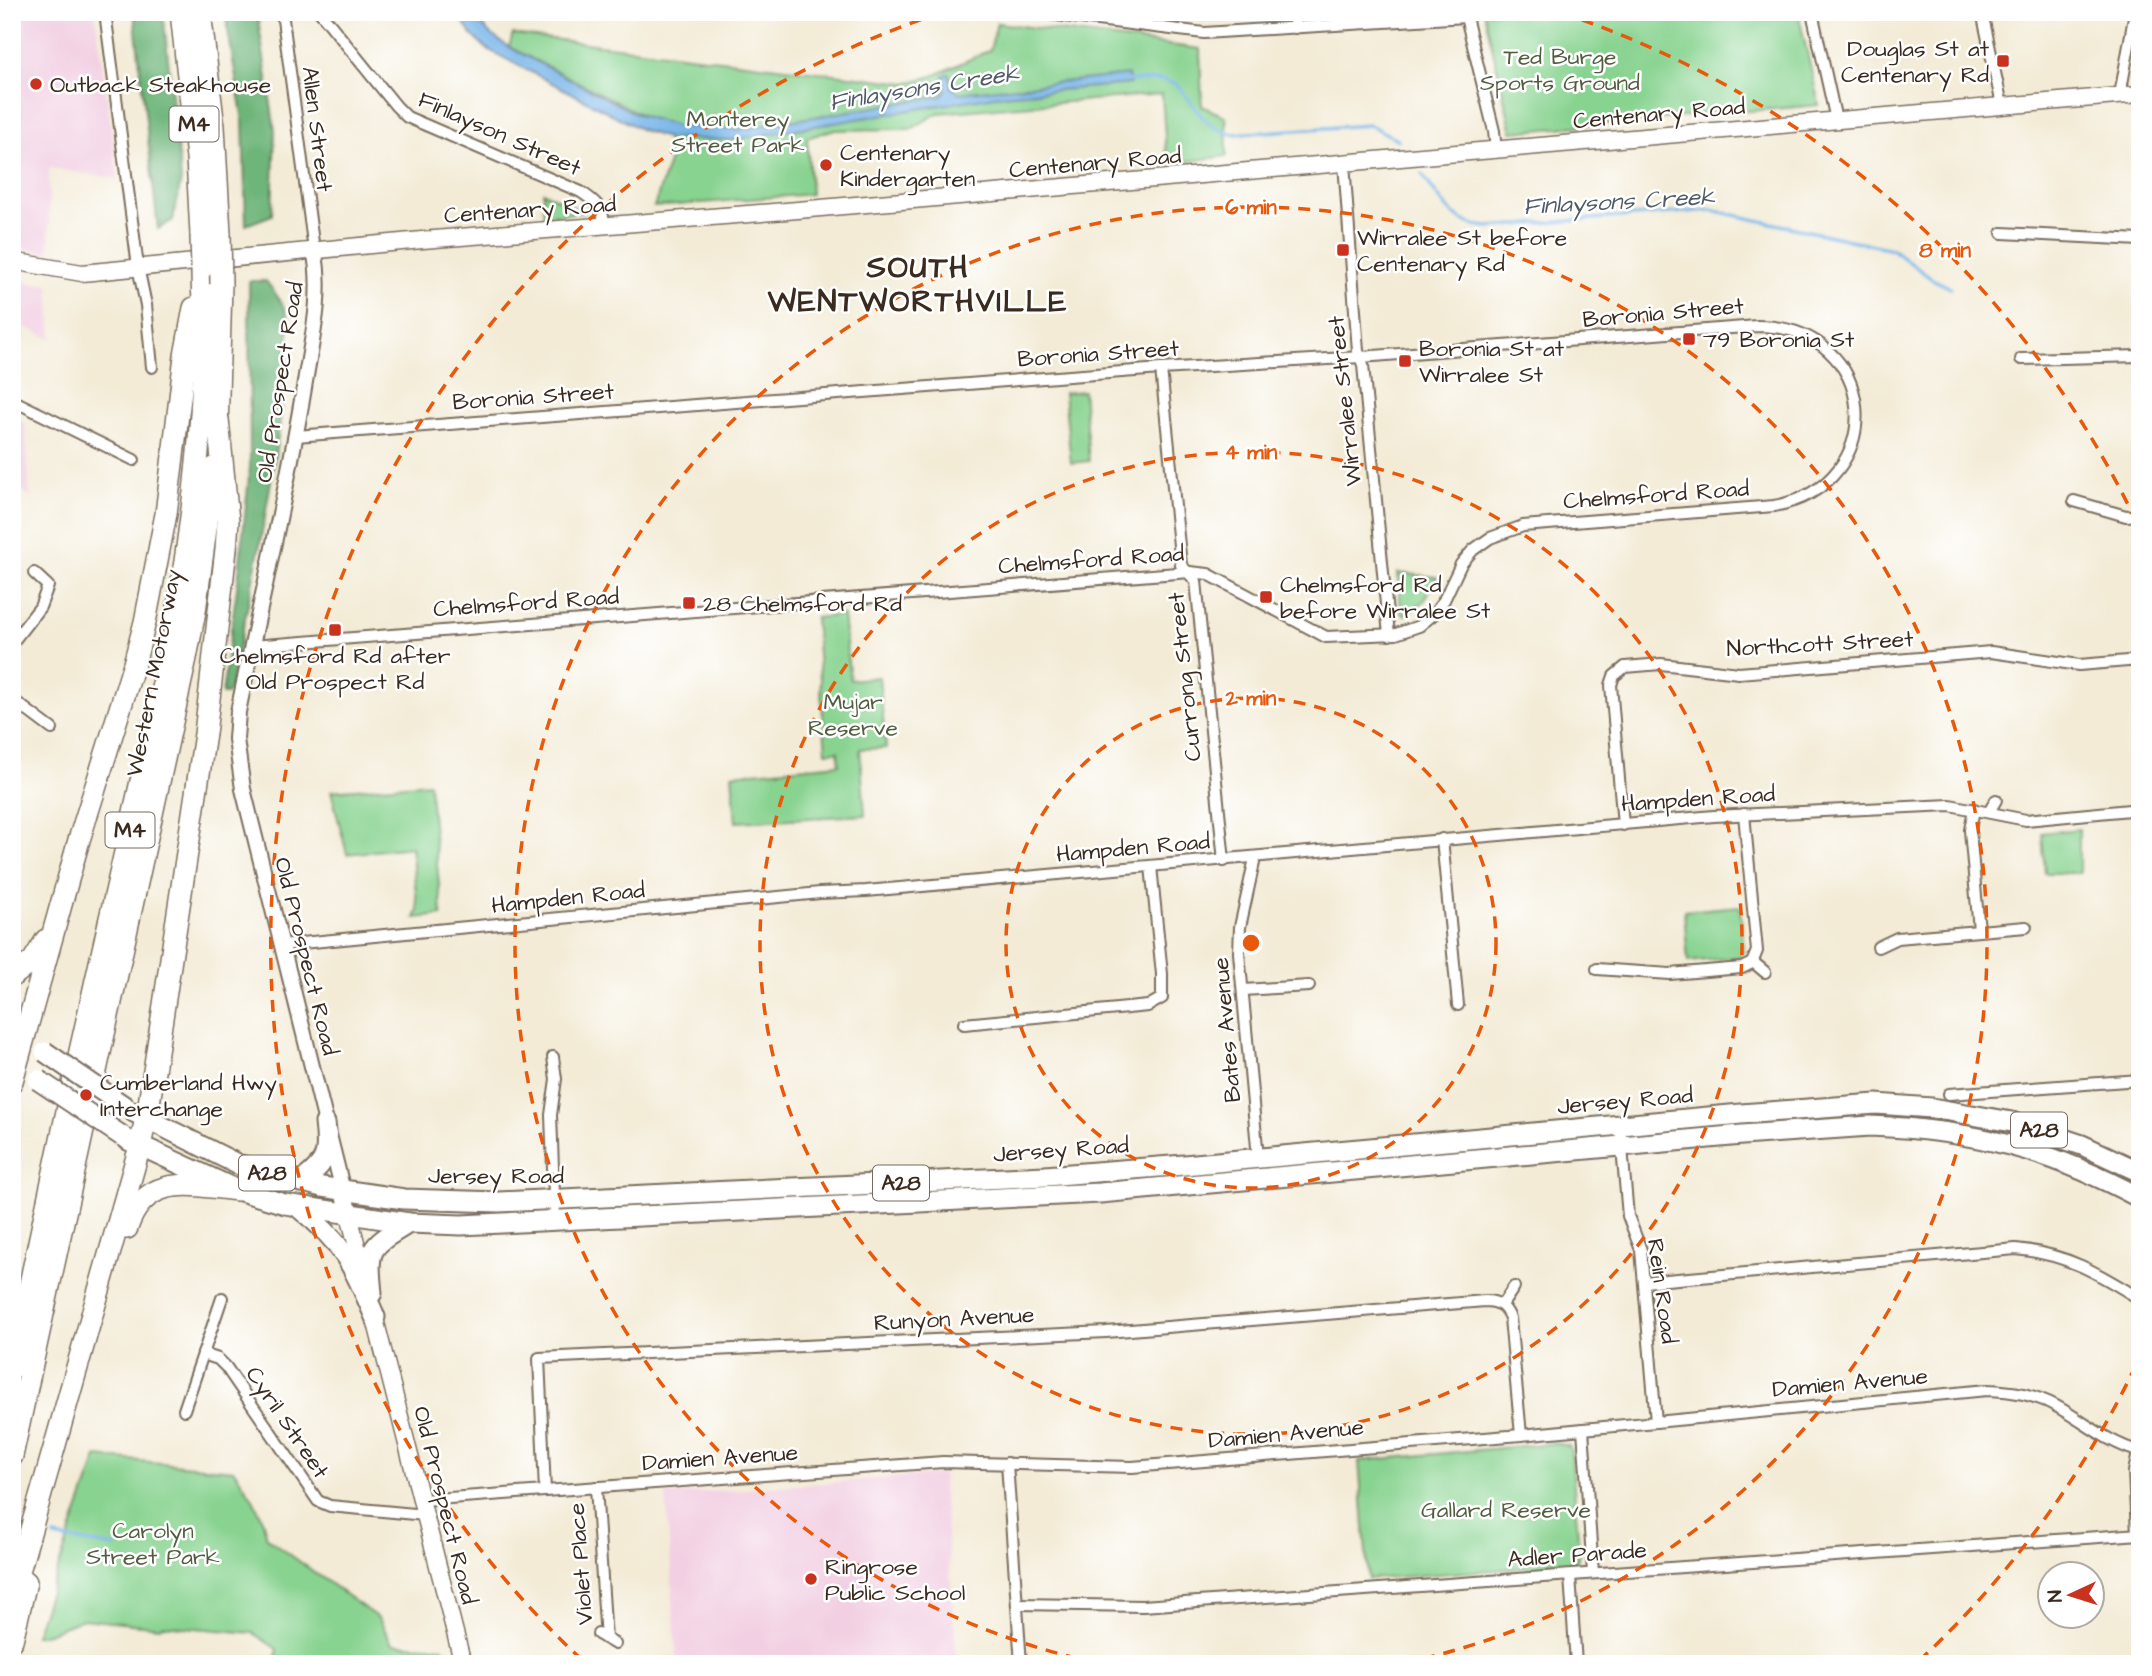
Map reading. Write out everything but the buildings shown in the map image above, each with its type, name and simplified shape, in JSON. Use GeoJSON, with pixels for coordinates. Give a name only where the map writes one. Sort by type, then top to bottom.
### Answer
{"type":"FeatureCollection","features":[{"type":"Feature","properties":{"kind":"highway","name":"Western Motorway"},"geometry":{"type":"LineString","coordinates":[[181,12],[196,144],[211,235]]}},
{"type":"Feature","properties":{"kind":"highway","name":"Western Motorway"},"geometry":{"type":"LineString","coordinates":[[12,1368],[172,644],[192,518],[211,235],[214,128],[200,12]]}},
{"type":"Feature","properties":{"kind":"highway","name":"Western Motorway"},"geometry":{"type":"LineString","coordinates":[[12,1456],[186,658],[206,533],[218,419],[206,281]]}},
{"type":"Feature","properties":{"kind":"highway"},"geometry":{"type":"LineString","coordinates":[[14,1069],[18,1035],[66,892],[145,622],[166,514],[186,356],[206,281]]}},
{"type":"Feature","properties":{"kind":"highway"},"geometry":{"type":"LineString","coordinates":[[12,1596],[131,1141],[205,734],[228,521],[218,419]]}},
{"type":"Feature","properties":{"kind":"highway"},"geometry":{"type":"LineString","coordinates":[[12,976],[33,961],[48,938],[66,892]]}},
{"type":"Feature","properties":{"kind":"highway","name":"Jersey Road"},"geometry":{"type":"LineString","coordinates":[[18,1035],[137,1113],[237,1164],[343,1191],[439,1202],[554,1200],[1045,1176],[1875,1104],[1974,1114],[2012,1122],[2082,1145],[2140,1172]]}},
{"type":"Feature","properties":{"kind":"highway","name":"Jersey Road"},"geometry":{"type":"LineString","coordinates":[[14,1069],[38,1080],[131,1141],[237,1190],[298,1206],[409,1223],[461,1225],[555,1222],[1100,1193],[1857,1126],[1928,1129],[1981,1137],[2036,1151],[2091,1172],[2140,1198]]}},
{"type":"Feature","properties":{"kind":"highway"},"geometry":{"type":"LineString","coordinates":[[301,1182],[324,1160],[328,1143],[325,1123]]}},
{"type":"Feature","properties":{"kind":"highway"},"geometry":{"type":"LineString","coordinates":[[12,1640],[36,1540],[133,1212],[150,1194],[171,1186],[237,1190]]}},
{"type":"Feature","properties":{"kind":"highway"},"geometry":{"type":"LineString","coordinates":[[298,1206],[340,1246],[353,1266],[375,1317]]}},
{"type":"Feature","properties":{"kind":"highway"},"geometry":{"type":"LineString","coordinates":[[375,1317],[369,1265],[373,1249],[384,1237],[409,1223]]}},
{"type":"Feature","properties":{"kind":"main road","name":"Centenary Road"},"geometry":{"type":"LineString","coordinates":[[12,261],[82,273],[422,240],[605,227],[2140,94]]}},
{"type":"Feature","properties":{"kind":"main road","name":"Old Prospect Road"},"geometry":{"type":"LineString","coordinates":[[343,1191],[463,1664]]}},
{"type":"Feature","properties":{"kind":"street"},"geometry":{"type":"LineString","coordinates":[[105,12],[138,267],[146,305],[152,368]]}},
{"type":"Feature","properties":{"kind":"street","name":"Allen Street"},"geometry":{"type":"LineString","coordinates":[[282,12],[314,250]]}},
{"type":"Feature","properties":{"kind":"street","name":"Finlayson Street"},"geometry":{"type":"LineString","coordinates":[[320,12],[407,117],[580,192],[598,204],[603,211],[605,227]]}},
{"type":"Feature","properties":{"kind":"street"},"geometry":{"type":"LineString","coordinates":[[1032,12],[1204,33],[1465,15],[1494,131],[1496,150]]}},
{"type":"Feature","properties":{"kind":"street"},"geometry":{"type":"LineString","coordinates":[[1293,12],[1295,28]]}},
{"type":"Feature","properties":{"kind":"street"},"geometry":{"type":"LineString","coordinates":[[1812,12],[1836,120]]}},
{"type":"Feature","properties":{"kind":"street"},"geometry":{"type":"LineString","coordinates":[[1982,12],[2002,105]]}},
{"type":"Feature","properties":{"kind":"street"},"geometry":{"type":"LineString","coordinates":[[2120,95],[2134,12]]}},
{"type":"Feature","properties":{"kind":"street","name":"Wirralee Street"},"geometry":{"type":"LineString","coordinates":[[1344,163],[1358,351],[1361,358],[1389,635]]}},
{"type":"Feature","properties":{"kind":"street"},"geometry":{"type":"LineString","coordinates":[[2002,233],[2140,240]]}},
{"type":"Feature","properties":{"kind":"street","name":"Old Prospect Road"},"geometry":{"type":"LineString","coordinates":[[314,250],[318,273],[315,308],[296,436],[235,725],[238,762],[343,1191]]}},
{"type":"Feature","properties":{"kind":"street","name":"Boronia Street"},"geometry":{"type":"LineString","coordinates":[[296,436],[1161,369],[1361,358],[1774,326],[1807,335],[1830,352],[1851,383],[1856,411]]}},
{"type":"Feature","properties":{"kind":"street"},"geometry":{"type":"LineString","coordinates":[[2021,359],[2140,356]]}},
{"type":"Feature","properties":{"kind":"street","name":"Currong Street"},"geometry":{"type":"LineString","coordinates":[[1161,369],[1181,565],[1196,581],[1224,861]]}},
{"type":"Feature","properties":{"kind":"street"},"geometry":{"type":"LineString","coordinates":[[12,400],[134,460]]}},
{"type":"Feature","properties":{"kind":"street","name":"Chelmsford Road"},"geometry":{"type":"LineString","coordinates":[[251,646],[1190,572],[1208,574],[1326,637],[1389,635],[1408,631],[1427,621],[1444,600],[1457,570],[1467,556],[1490,538],[1508,529],[1774,506],[1808,496],[1830,480],[1842,464],[1853,438],[1856,411]]}},
{"type":"Feature","properties":{"kind":"street"},"geometry":{"type":"LineString","coordinates":[[2074,501],[2126,516],[2140,515]]}},
{"type":"Feature","properties":{"kind":"street"},"geometry":{"type":"LineString","coordinates":[[12,643],[40,607],[48,586],[34,573]]}},
{"type":"Feature","properties":{"kind":"street","name":"Northcott Street"},"geometry":{"type":"LineString","coordinates":[[1623,825],[1611,685],[1614,676],[1625,667],[1674,664],[1739,673],[1991,652],[2079,665],[2140,660]]}},
{"type":"Feature","properties":{"kind":"street"},"geometry":{"type":"LineString","coordinates":[[12,699],[52,729]]}},
{"type":"Feature","properties":{"kind":"street"},"geometry":{"type":"LineString","coordinates":[[1989,812],[1996,800]]}},
{"type":"Feature","properties":{"kind":"street","name":"Hampden Road"},"geometry":{"type":"LineString","coordinates":[[281,945],[820,893],[1224,861],[1442,839],[1744,814],[1950,805],[2026,820],[2140,809]]}},
{"type":"Feature","properties":{"kind":"street"},"geometry":{"type":"LineString","coordinates":[[1975,809],[1970,830],[1979,930]]}},
{"type":"Feature","properties":{"kind":"street"},"geometry":{"type":"LineString","coordinates":[[1597,969],[1670,974],[1745,967],[1753,962],[1757,951],[1744,814]]}},
{"type":"Feature","properties":{"kind":"street"},"geometry":{"type":"LineString","coordinates":[[1442,839],[1458,1005]]}},
{"type":"Feature","properties":{"kind":"street","name":"Bates Avenue"},"geometry":{"type":"LineString","coordinates":[[1255,858],[1240,927],[1239,953],[1258,1158]]}},
{"type":"Feature","properties":{"kind":"street"},"geometry":{"type":"LineString","coordinates":[[964,1024],[1147,1006],[1162,998],[1151,866]]}},
{"type":"Feature","properties":{"kind":"street"},"geometry":{"type":"LineString","coordinates":[[1878,947],[1897,938],[2026,927]]}},
{"type":"Feature","properties":{"kind":"street"},"geometry":{"type":"LineString","coordinates":[[1753,962],[1765,972]]}},
{"type":"Feature","properties":{"kind":"street"},"geometry":{"type":"LineString","coordinates":[[1243,990],[1309,986]]}},
{"type":"Feature","properties":{"kind":"street"},"geometry":{"type":"LineString","coordinates":[[552,1056],[556,1079],[551,1115],[555,1222]]}},
{"type":"Feature","properties":{"kind":"street"},"geometry":{"type":"LineString","coordinates":[[1949,1094],[2140,1080]]}},
{"type":"Feature","properties":{"kind":"street","name":"Rein Road"},"geometry":{"type":"LineString","coordinates":[[1620,1125],[1627,1212],[1639,1243],[1644,1282],[1656,1422]]}},
{"type":"Feature","properties":{"kind":"street"},"geometry":{"type":"LineString","coordinates":[[1644,1282],[2016,1249],[2048,1253],[2073,1261],[2140,1299]]}},
{"type":"Feature","properties":{"kind":"street"},"geometry":{"type":"LineString","coordinates":[[1514,1287],[1502,1305],[1512,1324],[1521,1434]]}},
{"type":"Feature","properties":{"kind":"street"},"geometry":{"type":"LineString","coordinates":[[184,1410],[222,1298]]}},
{"type":"Feature","properties":{"kind":"street","name":"Runyon Avenue"},"geometry":{"type":"LineString","coordinates":[[545,1491],[539,1358],[1106,1332],[1485,1301],[1502,1305]]}},
{"type":"Feature","properties":{"kind":"street","name":"Cyril Street"},"geometry":{"type":"LineString","coordinates":[[203,1354],[218,1359],[226,1367],[318,1502],[330,1506],[423,1508]]}},
{"type":"Feature","properties":{"kind":"street","name":"Damien Avenue"},"geometry":{"type":"LineString","coordinates":[[423,1508],[545,1491],[936,1462],[1126,1468],[1998,1391],[2021,1393],[2040,1399],[2122,1446],[2139,1447]]}},
{"type":"Feature","properties":{"kind":"street"},"geometry":{"type":"LineString","coordinates":[[1583,1429],[1593,1573]]}},
{"type":"Feature","properties":{"kind":"street"},"geometry":{"type":"LineString","coordinates":[[2139,1447],[2134,1472],[2139,1534]]}},
{"type":"Feature","properties":{"kind":"street"},"geometry":{"type":"LineString","coordinates":[[1007,1463],[1021,1664]]}},
{"type":"Feature","properties":{"kind":"street","name":"Violet Place"},"geometry":{"type":"LineString","coordinates":[[596,1488],[607,1639]]}},
{"type":"Feature","properties":{"kind":"street","name":"Adler Parade"},"geometry":{"type":"LineString","coordinates":[[1017,1604],[1143,1606],[2139,1534]]}},
{"type":"Feature","properties":{"kind":"street"},"geometry":{"type":"LineString","coordinates":[[1570,1576],[1576,1664]]}},
{"type":"Feature","properties":{"kind":"shaded area"},"geometry":{"type":"Polygon","coordinates":[[[12,12],[95,12],[118,179],[49,168],[49,253],[12,247],[12,12]]]}},
{"type":"Feature","properties":{"kind":"shaded area"},"geometry":{"type":"Polygon","coordinates":[[[12,281],[49,285],[52,339],[25,327],[15,384],[12,383],[12,281]]]}},
{"type":"Feature","properties":{"kind":"shaded area"},"geometry":{"type":"Polygon","coordinates":[[[12,417],[25,423],[30,497],[18,487],[12,486],[12,417]]]}},
{"type":"Feature","properties":{"kind":"shaded area","name":"Ringrose Public School"},"geometry":{"type":"Polygon","coordinates":[[[942,1474],[957,1664],[677,1664],[666,1495],[942,1474]]]}},
{"type":"Feature","properties":{"kind":"green space"},"geometry":{"type":"Polygon","coordinates":[[[134,12],[163,12],[181,180],[173,220],[158,229],[134,12]]]}},
{"type":"Feature","properties":{"kind":"green space"},"geometry":{"type":"Polygon","coordinates":[[[225,12],[257,12],[275,131],[272,215],[246,225],[243,121],[225,12]]]}},
{"type":"Feature","properties":{"kind":"green space","name":"Ted Burge Sports Ground"},"geometry":{"type":"Polygon","coordinates":[[[1484,12],[1798,12],[1819,105],[1512,132],[1484,12]]]}},
{"type":"Feature","properties":{"kind":"green space","name":"Monterey Street Park"},"geometry":{"type":"Polygon","coordinates":[[[997,23],[1200,49],[1202,106],[1226,117],[1227,156],[1167,164],[1162,94],[938,113],[911,129],[832,130],[807,138],[811,194],[654,207],[673,150],[656,122],[509,47],[513,34],[906,83],[933,76],[990,50],[997,23]]]}},
{"type":"Feature","properties":{"kind":"green space"},"geometry":{"type":"Polygon","coordinates":[[[543,192],[584,212],[544,216],[543,192]]]}},
{"type":"Feature","properties":{"kind":"green space"},"geometry":{"type":"Polygon","coordinates":[[[249,281],[266,281],[282,303],[289,325],[288,345],[273,471],[260,544],[230,689],[227,694],[222,694],[250,467],[249,281]]]}},
{"type":"Feature","properties":{"kind":"green space"},"geometry":{"type":"Polygon","coordinates":[[[1083,391],[1089,461],[1071,463],[1064,393],[1083,391]]]}},
{"type":"Feature","properties":{"kind":"green space"},"geometry":{"type":"Polygon","coordinates":[[[1398,573],[1437,577],[1424,601],[1405,615],[1401,613],[1398,573]]]}},
{"type":"Feature","properties":{"kind":"green space","name":"Mujar Reserve"},"geometry":{"type":"Polygon","coordinates":[[[843,615],[850,680],[879,677],[886,748],[860,749],[865,815],[736,822],[732,774],[839,764],[838,751],[826,752],[815,618],[843,615]]]}},
{"type":"Feature","properties":{"kind":"green space"},"geometry":{"type":"Polygon","coordinates":[[[429,783],[442,915],[415,918],[418,911],[411,847],[347,854],[331,791],[429,783]]]}},
{"type":"Feature","properties":{"kind":"green space"},"geometry":{"type":"Polygon","coordinates":[[[2079,829],[2079,873],[2045,873],[2042,833],[2079,829]]]}},
{"type":"Feature","properties":{"kind":"green space"},"geometry":{"type":"Polygon","coordinates":[[[1740,906],[1744,951],[1739,957],[1688,962],[1684,911],[1740,906]]]}},
{"type":"Feature","properties":{"kind":"green space","name":"Gallard Reserve"},"geometry":{"type":"Polygon","coordinates":[[[1555,1443],[1569,1446],[1571,1450],[1579,1550],[1577,1562],[1368,1579],[1359,1461],[1555,1443]]]}},
{"type":"Feature","properties":{"kind":"green space","name":"Carolyn Street Park"},"geometry":{"type":"Polygon","coordinates":[[[97,1457],[234,1470],[255,1502],[267,1538],[379,1619],[392,1644],[443,1647],[447,1664],[275,1664],[277,1649],[253,1633],[83,1619],[43,1635],[35,1635],[97,1457]]]}},
{"type":"Feature","properties":{"kind":"water"},"geometry":{"type":"Polygon","coordinates":[[[457,12],[473,12],[489,33],[509,47],[636,114],[677,126],[740,129],[941,96],[946,90],[944,75],[949,74],[952,88],[959,93],[1128,75],[1130,84],[1001,95],[732,140],[667,138],[644,131],[487,49],[471,34],[457,12]]]}},
{"type":"Feature","properties":{"kind":"waterway","name":"Finlaysons Creek"},"geometry":{"type":"LineString","coordinates":[[1126,81],[1162,80],[1176,84],[1205,120],[1232,134],[1370,125],[1398,140]]}},
{"type":"Feature","properties":{"kind":"waterway","name":"Finlaysons Creek"},"geometry":{"type":"LineString","coordinates":[[1422,174],[1449,210],[1465,222],[1476,225],[1488,227],[1711,210],[1892,249],[1932,279],[1951,288]]}},
{"type":"Feature","properties":{"kind":"waterway"},"geometry":{"type":"LineString","coordinates":[[54,1537],[115,1547]]}},
{"type":"Feature","properties":{"kind":"place","name":"Douglas St at Centenary Rd"},"geometry":{"type":"Point","coordinates":[2003,61]}},
{"type":"Feature","properties":{"kind":"place","name":"Outback Steakhouse"},"geometry":{"type":"Point","coordinates":[36,84]}},
{"type":"Feature","properties":{"kind":"place","name":"Centenary Kindergarten"},"geometry":{"type":"Point","coordinates":[826,165]}},
{"type":"Feature","properties":{"kind":"place","name":"Wirralee St before Centenary Rd"},"geometry":{"type":"Point","coordinates":[1343,250]}},
{"type":"Feature","properties":{"kind":"place","name":"79 Boronia St"},"geometry":{"type":"Point","coordinates":[1689,339]}},
{"type":"Feature","properties":{"kind":"place","name":"Boronia St at Wirralee St"},"geometry":{"type":"Point","coordinates":[1405,361]}},
{"type":"Feature","properties":{"kind":"place","name":"Chelmsford Rd before Wirralee St"},"geometry":{"type":"Point","coordinates":[1266,597]}},
{"type":"Feature","properties":{"kind":"place","name":"28 Chelmsford Rd"},"geometry":{"type":"Point","coordinates":[689,603]}},
{"type":"Feature","properties":{"kind":"place","name":"Chelmsford Rd after Old Prospect Rd"},"geometry":{"type":"Point","coordinates":[335,630]}},
{"type":"Feature","properties":{"kind":"place","name":"Cumberland Hwy Interchange"},"geometry":{"type":"Point","coordinates":[86,1095]}},
{"type":"Feature","properties":{"kind":"place","name":"Ringrose Public School"},"geometry":{"type":"Point","coordinates":[811,1579]}},
{"type":"Feature","properties":{"kind":"district","name":"SOUTH WENTWORTHVILLE"},"geometry":{"type":"Point","coordinates":[918,284]}}]}
